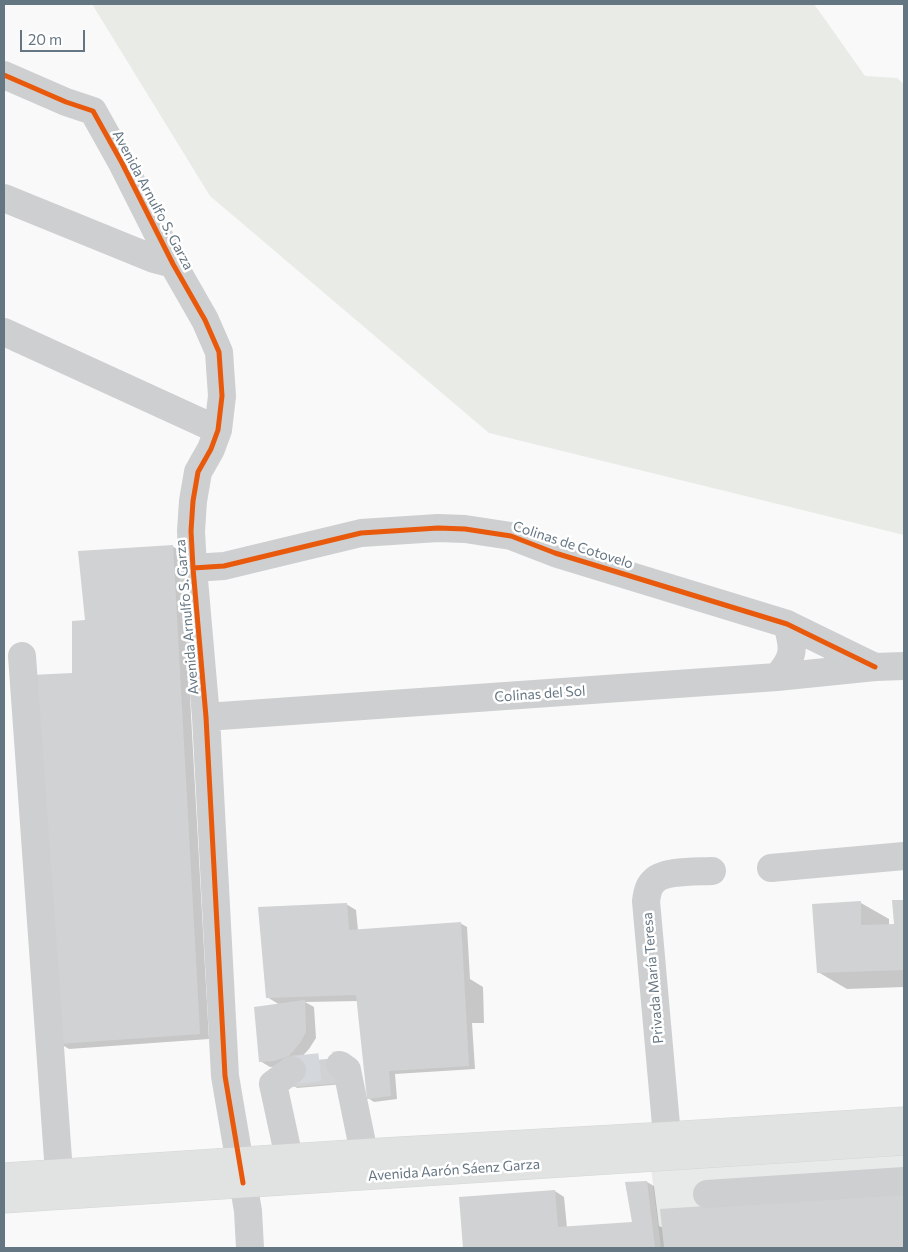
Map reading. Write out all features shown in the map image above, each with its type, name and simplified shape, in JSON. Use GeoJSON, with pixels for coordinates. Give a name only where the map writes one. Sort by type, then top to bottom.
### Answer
{"type":"FeatureCollection","features":[{"type":"Feature","properties":{"kind":"main road","name":"Avenida Aarón Sáenz Garza"},"geometry":{"type":"LineString","coordinates":[[4,1199],[241,1173],[289,1158],[904,1121]]}},
{"type":"Feature","properties":{"kind":"main road","name":"Avenida Aarón Sáenz Garza"},"geometry":{"type":"LineString","coordinates":[[4,1177],[59,1173],[241,1173],[904,1141]]}},
{"type":"Feature","properties":{"kind":"street","name":"Avenida Arnulfo S. Garza"},"geometry":{"type":"LineString","coordinates":[[4,74],[66,102],[93,111],[122,163],[172,264],[205,320],[220,352],[222,396],[218,430],[211,449],[198,472],[193,501],[191,531],[206,716],[225,1076],[248,1210],[250,1248]]}},
{"type":"Feature","properties":{"kind":"street"},"geometry":{"type":"LineString","coordinates":[[4,198],[154,259],[172,264]]}},
{"type":"Feature","properties":{"kind":"street"},"geometry":{"type":"LineString","coordinates":[[4,332],[218,430]]}},
{"type":"Feature","properties":{"kind":"street","name":"Colinas de Cotovelo"},"geometry":{"type":"LineString","coordinates":[[193,568],[224,566],[361,533],[438,528],[465,529],[511,536],[555,553],[787,624],[875,667]]}},
{"type":"Feature","properties":{"kind":"street"},"geometry":{"type":"LineString","coordinates":[[777,677],[792,653],[793,644],[787,624]]}},
{"type":"Feature","properties":{"kind":"street"},"geometry":{"type":"LineString","coordinates":[[22,656],[59,1173]]}},
{"type":"Feature","properties":{"kind":"street","name":"Colinas del Sol"},"geometry":{"type":"LineString","coordinates":[[206,716],[777,677],[875,667],[904,666]]}},
{"type":"Feature","properties":{"kind":"street"},"geometry":{"type":"LineString","coordinates":[[771,868],[904,856]]}},
{"type":"Feature","properties":{"kind":"street","name":"Privada María Teresa"},"geometry":{"type":"LineString","coordinates":[[667,1136],[646,901],[648,890],[654,880],[673,873],[712,871]]}},
{"type":"Feature","properties":{"kind":"street"},"geometry":{"type":"LineString","coordinates":[[340,1065],[347,1070],[364,1153]]}},
{"type":"Feature","properties":{"kind":"street"},"geometry":{"type":"LineString","coordinates":[[289,1158],[273,1084],[292,1070]]}},
{"type":"Feature","properties":{"kind":"street"},"geometry":{"type":"LineString","coordinates":[[707,1194],[904,1181]]}},
{"type":"Feature","properties":{"kind":"shaded area"},"geometry":{"type":"Polygon","coordinates":[[[92,4],[814,4],[865,76],[897,78],[904,84],[904,535],[489,433],[210,196],[92,4]]]}},
{"type":"Feature","properties":{"kind":"shaded area"},"geometry":{"type":"Polygon","coordinates":[[[904,1149],[904,1248],[661,1248],[651,1168],[904,1149]]]}},
{"type":"Feature","properties":{"kind":"building"},"geometry":{"type":"Polygon","coordinates":[[[173,545],[200,1034],[58,1044],[30,675],[72,673],[72,621],[85,620],[78,551],[173,545]]]}},
{"type":"Feature","properties":{"kind":"building"},"geometry":{"type":"Polygon","coordinates":[[[892,900],[904,900],[904,970],[817,973],[812,904],[861,901],[861,925],[894,924],[892,900]]]}},
{"type":"Feature","properties":{"kind":"building"},"geometry":{"type":"Polygon","coordinates":[[[347,903],[349,930],[461,922],[469,1066],[389,1071],[391,1096],[367,1099],[356,995],[266,998],[258,907],[347,903]]]}},
{"type":"Feature","properties":{"kind":"building"},"geometry":{"type":"Polygon","coordinates":[[[305,1000],[306,1032],[300,1043],[289,1056],[274,1061],[259,1062],[254,1007],[305,1000]]]}},
{"type":"Feature","properties":{"kind":"building"},"geometry":{"type":"Polygon","coordinates":[[[339,1058],[342,1083],[293,1087],[291,1062],[339,1058]]]}},
{"type":"Feature","properties":{"kind":"building"},"geometry":{"type":"Polygon","coordinates":[[[647,1181],[655,1248],[463,1248],[459,1197],[555,1190],[558,1227],[632,1222],[625,1182],[647,1181]]]}},
{"type":"Feature","properties":{"kind":"building"},"geometry":{"type":"Polygon","coordinates":[[[904,1193],[904,1248],[664,1248],[660,1209],[904,1193]]]}},
{"type":"Feature","properties":{"kind":"tunnel"},"geometry":{"type":"LineString","coordinates":[[292,1070],[340,1065]]}},
{"type":"Feature","properties":{"kind":"cycle path"},"geometry":{"type":"LineString","coordinates":[[4,75],[66,102],[93,111],[122,163],[173,264],[205,320],[219,352],[222,396],[218,430],[211,449],[198,472],[193,501],[191,531],[206,717],[225,1076],[243,1183]]}},
{"type":"Feature","properties":{"kind":"cycle path"},"geometry":{"type":"LineString","coordinates":[[193,568],[224,566],[361,533],[438,528],[465,529],[511,536],[555,553],[787,624],[875,667]]}}]}
